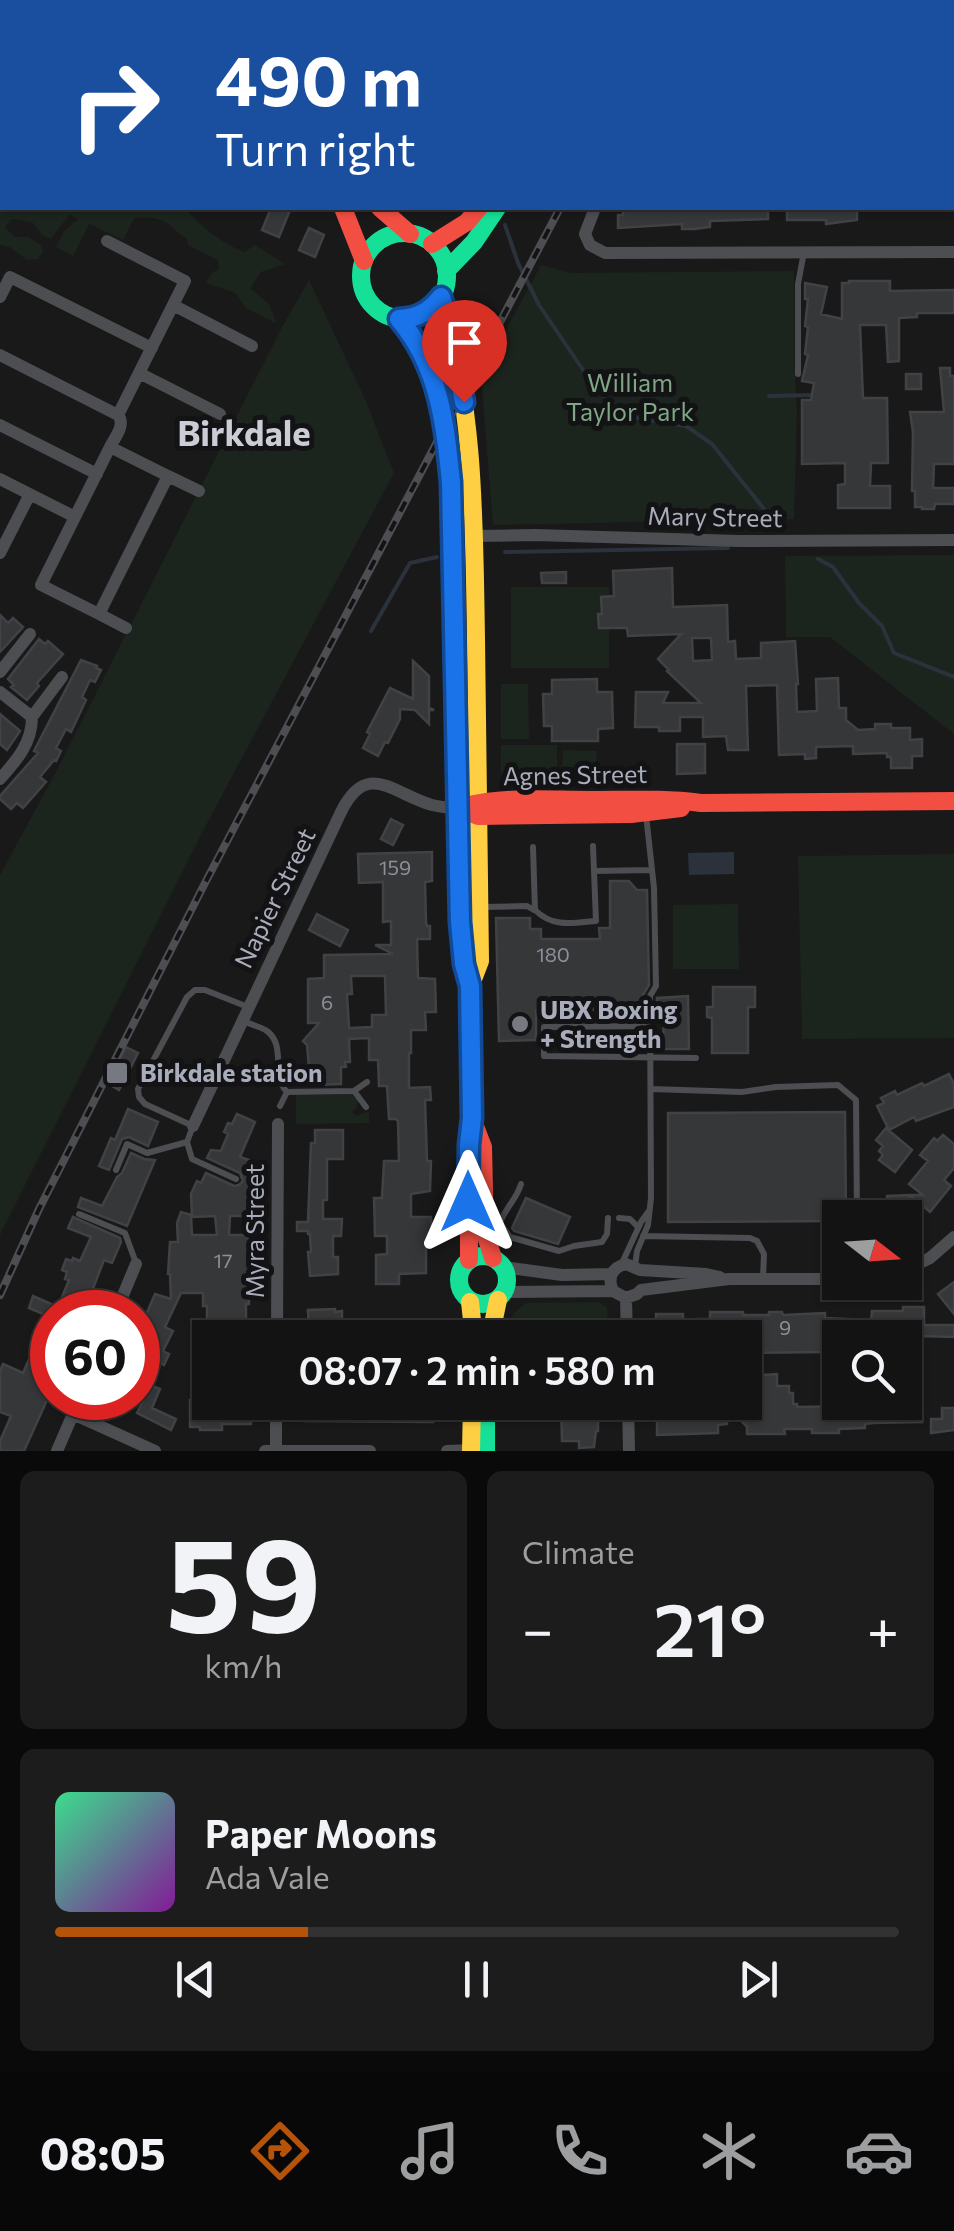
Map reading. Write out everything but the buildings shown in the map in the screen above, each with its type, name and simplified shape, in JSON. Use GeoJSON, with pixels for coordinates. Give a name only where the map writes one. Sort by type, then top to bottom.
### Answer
{"type":"FeatureCollection","features":[{"type":"Feature","properties":{"kind":"main road"},"geometry":{"type":"LineString","coordinates":[[345,210],[364,260]]}},
{"type":"Feature","properties":{"kind":"main road"},"geometry":{"type":"LineString","coordinates":[[382,210],[410,234]]}},
{"type":"Feature","properties":{"kind":"main road"},"geometry":{"type":"LineString","coordinates":[[432,244],[467,222],[477,210]]}},
{"type":"Feature","properties":{"kind":"main road"},"geometry":{"type":"LineString","coordinates":[[446,270],[479,236],[496,210]]}},
{"type":"Feature","properties":{"kind":"main road"},"geometry":{"type":"LineString","coordinates":[[396,234],[422,237],[439,252],[446,284],[441,297],[423,314],[399,319],[386,316],[375,308],[362,286],[364,260],[382,239],[396,234]]}},
{"type":"Feature","properties":{"kind":"main road"},"geometry":{"type":"LineString","coordinates":[[441,297],[468,425],[475,536],[480,961],[470,986]]}},
{"type":"Feature","properties":{"kind":"main road"},"geometry":{"type":"LineString","coordinates":[[399,319],[426,360],[439,400],[448,450],[454,550],[460,922],[470,986],[472,1118],[469,1260],[458,1281],[470,1302],[484,1305],[501,1296]]}},
{"type":"Feature","properties":{"kind":"main road","name":"Agnes Street"},"geometry":{"type":"LineString","coordinates":[[456,808],[954,801]]}},
{"type":"Feature","properties":{"kind":"main road"},"geometry":{"type":"LineString","coordinates":[[472,1118],[483,1146],[484,1233],[507,1279],[495,1320]]}},
{"type":"Feature","properties":{"kind":"main road"},"geometry":{"type":"LineString","coordinates":[[469,1260],[485,1256],[498,1262]]}},
{"type":"Feature","properties":{"kind":"main road"},"geometry":{"type":"LineString","coordinates":[[470,1302],[472,1320]]}},
{"type":"Feature","properties":{"kind":"main road"},"geometry":{"type":"LineString","coordinates":[[471,1451],[472,1420]]}},
{"type":"Feature","properties":{"kind":"main road"},"geometry":{"type":"LineString","coordinates":[[486,1420],[486,1451]]}},
{"type":"Feature","properties":{"kind":"street"},"geometry":{"type":"LineString","coordinates":[[594,210],[585,234],[590,245],[605,254],[954,252]]}},
{"type":"Feature","properties":{"kind":"street"},"geometry":{"type":"LineString","coordinates":[[107,241],[185,281],[118,415]]}},
{"type":"Feature","properties":{"kind":"street"},"geometry":{"type":"LineString","coordinates":[[0,298],[10,277],[152,348]]}},
{"type":"Feature","properties":{"kind":"street"},"geometry":{"type":"LineString","coordinates":[[173,305],[252,346]]}},
{"type":"Feature","properties":{"kind":"street"},"geometry":{"type":"LineString","coordinates":[[0,355],[122,418],[122,425],[41,585],[126,628]]}},
{"type":"Feature","properties":{"kind":"street"},"geometry":{"type":"LineString","coordinates":[[139,373],[220,414]]}},
{"type":"Feature","properties":{"kind":"street"},"geometry":{"type":"LineString","coordinates":[[0,425],[97,474]]}},
{"type":"Feature","properties":{"kind":"street"},"geometry":{"type":"LineString","coordinates":[[110,447],[199,491]]}},
{"type":"Feature","properties":{"kind":"street"},"geometry":{"type":"LineString","coordinates":[[99,614],[168,476]]}},
{"type":"Feature","properties":{"kind":"street"},"geometry":{"type":"LineString","coordinates":[[0,480],[76,517]]}},
{"type":"Feature","properties":{"kind":"street"},"geometry":{"type":"LineString","coordinates":[[0,554],[30,494]]}},
{"type":"Feature","properties":{"kind":"street","name":"Mary Street"},"geometry":{"type":"LineString","coordinates":[[475,536],[954,540]]}},
{"type":"Feature","properties":{"kind":"street"},"geometry":{"type":"LineString","coordinates":[[0,672],[30,634]]}},
{"type":"Feature","properties":{"kind":"street"},"geometry":{"type":"LineString","coordinates":[[0,779],[24,751],[32,717],[62,677]]}},
{"type":"Feature","properties":{"kind":"street"},"geometry":{"type":"LineString","coordinates":[[0,692],[32,717]]}},
{"type":"Feature","properties":{"kind":"street","name":"Napier Street"},"geometry":{"type":"LineString","coordinates":[[192,1126],[354,792],[364,784],[376,783],[434,806],[456,808]]}},
{"type":"Feature","properties":{"kind":"street","name":"Myra Street"},"geometry":{"type":"LineString","coordinates":[[276,1320],[278,1124]]}},
{"type":"Feature","properties":{"kind":"street"},"geometry":{"type":"LineString","coordinates":[[922,1262],[954,1237]]}},
{"type":"Feature","properties":{"kind":"street"},"geometry":{"type":"LineString","coordinates":[[498,1262],[562,1275],[627,1268],[730,1279]]}},
{"type":"Feature","properties":{"kind":"street"},"geometry":{"type":"LineString","coordinates":[[125,1290],[136,1264]]}},
{"type":"Feature","properties":{"kind":"street"},"geometry":{"type":"LineString","coordinates":[[627,1268],[644,1280],[641,1290]]}},
{"type":"Feature","properties":{"kind":"street"},"geometry":{"type":"LineString","coordinates":[[627,1268],[610,1285],[626,1298],[641,1290],[730,1279],[822,1279]]}},
{"type":"Feature","properties":{"kind":"street"},"geometry":{"type":"LineString","coordinates":[[501,1296],[613,1290]]}},
{"type":"Feature","properties":{"kind":"street"},"geometry":{"type":"LineString","coordinates":[[626,1298],[627,1320]]}},
{"type":"Feature","properties":{"kind":"street"},"geometry":{"type":"LineString","coordinates":[[57,1451],[70,1420]]}},
{"type":"Feature","properties":{"kind":"street"},"geometry":{"type":"LineString","coordinates":[[86,1420],[155,1451]]}},
{"type":"Feature","properties":{"kind":"street"},"geometry":{"type":"LineString","coordinates":[[276,1420],[276,1450]]}},
{"type":"Feature","properties":{"kind":"street"},"geometry":{"type":"LineString","coordinates":[[628,1420],[628,1451]]}},
{"type":"Feature","properties":{"kind":"street"},"geometry":{"type":"LineString","coordinates":[[265,1451],[370,1451]]}},
{"type":"Feature","properties":{"kind":"street"},"geometry":{"type":"LineString","coordinates":[[447,1451],[486,1451]]}},
{"type":"Feature","properties":{"kind":"lane"},"geometry":{"type":"LineString","coordinates":[[798,374],[798,284],[804,252]]}},
{"type":"Feature","properties":{"kind":"lane"},"geometry":{"type":"LineString","coordinates":[[627,1268],[648,1225],[652,1181],[648,1056],[650,996],[656,986],[654,888],[646,806]]}},
{"type":"Feature","properties":{"kind":"lane"},"geometry":{"type":"LineString","coordinates":[[479,907],[528,906],[544,920],[556,924],[596,921],[593,846]]}},
{"type":"Feature","properties":{"kind":"lane"},"geometry":{"type":"LineString","coordinates":[[533,847],[535,910]]}},
{"type":"Feature","properties":{"kind":"lane"},"geometry":{"type":"LineString","coordinates":[[594,872],[652,870]]}},
{"type":"Feature","properties":{"kind":"lane"},"geometry":{"type":"LineString","coordinates":[[236,1179],[192,1158],[187,1142],[192,1126],[144,1104],[139,1097],[138,1089],[187,997],[195,990],[205,990],[269,1032],[277,1044],[278,1080],[287,1092]]}},
{"type":"Feature","properties":{"kind":"lane"},"geometry":{"type":"LineString","coordinates":[[650,1026],[544,1027],[544,1056],[696,1058]]}},
{"type":"Feature","properties":{"kind":"lane"},"geometry":{"type":"LineString","coordinates":[[287,1092],[354,1091],[367,1082]]}},
{"type":"Feature","properties":{"kind":"lane"},"geometry":{"type":"LineString","coordinates":[[651,1089],[742,1092],[838,1085],[856,1100],[856,1200]]}},
{"type":"Feature","properties":{"kind":"lane"},"geometry":{"type":"LineString","coordinates":[[354,1091],[366,1107]]}},
{"type":"Feature","properties":{"kind":"lane"},"geometry":{"type":"LineString","coordinates":[[280,1106],[287,1092]]}},
{"type":"Feature","properties":{"kind":"lane"},"geometry":{"type":"LineString","coordinates":[[116,1170],[126,1144],[146,1152],[187,1142]]}},
{"type":"Feature","properties":{"kind":"lane"},"geometry":{"type":"LineString","coordinates":[[521,1184],[500,1223],[510,1237],[559,1251],[602,1242],[608,1218]]}},
{"type":"Feature","properties":{"kind":"lane"},"geometry":{"type":"LineString","coordinates":[[627,1268],[638,1227],[649,1211]]}},
{"type":"Feature","properties":{"kind":"lane"},"geometry":{"type":"LineString","coordinates":[[79,1214],[125,1233],[136,1264]]}},
{"type":"Feature","properties":{"kind":"lane"},"geometry":{"type":"LineString","coordinates":[[619,1218],[630,1219],[638,1227]]}},
{"type":"Feature","properties":{"kind":"lane"},"geometry":{"type":"LineString","coordinates":[[643,1236],[750,1238],[757,1241],[764,1254],[763,1279]]}},
{"type":"Feature","properties":{"kind":"green space"},"geometry":{"type":"Polygon","coordinates":[[[0,210],[187,210],[227,244],[244,252],[255,245],[285,264],[261,272],[250,288],[269,304],[277,324],[246,308],[235,293],[206,283],[219,268],[218,260],[188,245],[187,239],[160,220],[134,218],[123,240],[89,224],[73,256],[56,247],[64,231],[78,219],[70,214],[51,239],[42,235],[32,222],[12,219],[5,227],[15,237],[28,237],[41,245],[43,252],[38,259],[27,260],[10,247],[0,245],[0,210]]]}},
{"type":"Feature","properties":{"kind":"green space","name":"William Taylor Park"},"geometry":{"type":"Polygon","coordinates":[[[541,265],[571,273],[794,271],[794,519],[493,525],[481,376],[541,265]]]}},
{"type":"Feature","properties":{"kind":"green space"},"geometry":{"type":"Polygon","coordinates":[[[309,280],[365,399],[394,473],[203,831],[0,1235],[0,875],[309,280]]]}},
{"type":"Feature","properties":{"kind":"green space"},"geometry":{"type":"Polygon","coordinates":[[[443,330],[455,391],[467,509],[460,510],[423,339],[443,330]]]}},
{"type":"Feature","properties":{"kind":"green space"},"geometry":{"type":"Polygon","coordinates":[[[954,555],[954,734],[830,637],[786,637],[785,556],[954,555]]]}},
{"type":"Feature","properties":{"kind":"green space"},"geometry":{"type":"Polygon","coordinates":[[[511,587],[609,587],[609,668],[511,668],[511,587]]]}},
{"type":"Feature","properties":{"kind":"green space"},"geometry":{"type":"Polygon","coordinates":[[[501,684],[528,684],[529,739],[501,739],[501,684]]]}},
{"type":"Feature","properties":{"kind":"green space"},"geometry":{"type":"Polygon","coordinates":[[[501,745],[557,745],[557,773],[501,773],[501,745]]]}},
{"type":"Feature","properties":{"kind":"green space"},"geometry":{"type":"Polygon","coordinates":[[[563,750],[597,751],[596,768],[562,767],[563,750]]]}},
{"type":"Feature","properties":{"kind":"green space"},"geometry":{"type":"Polygon","coordinates":[[[954,854],[954,1038],[802,1039],[798,856],[954,854]]]}},
{"type":"Feature","properties":{"kind":"green space"},"geometry":{"type":"Polygon","coordinates":[[[738,904],[739,969],[673,969],[673,905],[738,904]]]}},
{"type":"Feature","properties":{"kind":"green space"},"geometry":{"type":"Polygon","coordinates":[[[296,1095],[352,1095],[358,1101],[352,1112],[356,1116],[369,1111],[369,1123],[296,1124],[296,1095]]]}},
{"type":"Feature","properties":{"kind":"green space"},"geometry":{"type":"Polygon","coordinates":[[[598,1302],[607,1307],[608,1320],[511,1320],[526,1303],[598,1302]]]}},
{"type":"Feature","properties":{"kind":"shaded area"},"geometry":{"type":"Polygon","coordinates":[[[734,852],[734,874],[689,875],[688,853],[734,852]]]}},
{"type":"Feature","properties":{"kind":"waterway"},"geometry":{"type":"LineString","coordinates":[[505,225],[539,305],[596,389],[629,417],[686,426],[712,444],[772,519]]}},
{"type":"Feature","properties":{"kind":"waterway"},"geometry":{"type":"LineString","coordinates":[[769,396],[816,395]]}},
{"type":"Feature","properties":{"kind":"waterway"},"geometry":{"type":"LineString","coordinates":[[505,552],[728,548]]}},
{"type":"Feature","properties":{"kind":"waterway"},"geometry":{"type":"LineString","coordinates":[[371,631],[410,563],[437,557]]}},
{"type":"Feature","properties":{"kind":"waterway"},"geometry":{"type":"LineString","coordinates":[[818,559],[833,567],[882,626],[894,653],[954,677]]}},
{"type":"Feature","properties":{"kind":"railway"},"geometry":{"type":"LineString","coordinates":[[0,1295],[39,1209],[205,883],[559,210]]}},
{"type":"Feature","properties":{"kind":"traffic: fast"},"geometry":{"type":"LineString","coordinates":[[446,271],[474,242],[496,210]]}},
{"type":"Feature","properties":{"kind":"traffic: fast"},"geometry":{"type":"LineString","coordinates":[[404,233],[434,246],[447,276],[434,306],[404,319],[374,306],[361,276],[374,246],[404,233]]}},
{"type":"Feature","properties":{"kind":"traffic: fast"},"geometry":{"type":"LineString","coordinates":[[483,1256],[500,1263],[507,1280],[500,1297],[483,1304],[466,1297],[459,1280],[466,1263],[483,1256]]}},
{"type":"Feature","properties":{"kind":"traffic: fast"},"geometry":{"type":"LineString","coordinates":[[486,1420],[486,1451]]}},
{"type":"Feature","properties":{"kind":"traffic: slow"},"geometry":{"type":"LineString","coordinates":[[441,297],[461,381],[473,509],[480,961],[470,987]]}},
{"type":"Feature","properties":{"kind":"traffic: slow"},"geometry":{"type":"LineString","coordinates":[[399,319],[431,377],[449,460],[457,754]]}},
{"type":"Feature","properties":{"kind":"traffic: slow"},"geometry":{"type":"LineString","coordinates":[[494,1320],[498,1300]]}},
{"type":"Feature","properties":{"kind":"traffic: slow"},"geometry":{"type":"LineString","coordinates":[[470,1302],[472,1320]]}},
{"type":"Feature","properties":{"kind":"traffic: slow"},"geometry":{"type":"LineString","coordinates":[[471,1451],[472,1420]]}},
{"type":"Feature","properties":{"kind":"traffic: jam"},"geometry":{"type":"LineString","coordinates":[[344,210],[364,261]]}},
{"type":"Feature","properties":{"kind":"traffic: jam"},"geometry":{"type":"LineString","coordinates":[[382,210],[410,234]]}},
{"type":"Feature","properties":{"kind":"traffic: jam"},"geometry":{"type":"LineString","coordinates":[[432,244],[467,222],[477,210]]}},
{"type":"Feature","properties":{"kind":"traffic: jam"},"geometry":{"type":"LineString","coordinates":[[457,754],[460,922],[470,987],[469,1260]]}},
{"type":"Feature","properties":{"kind":"traffic: jam"},"geometry":{"type":"LineString","coordinates":[[465,806],[527,799],[701,803],[954,801]]}},
{"type":"Feature","properties":{"kind":"traffic: jam"},"geometry":{"type":"LineString","coordinates":[[468,812],[478,816],[631,814],[681,808]]}},
{"type":"Feature","properties":{"kind":"traffic: jam"},"geometry":{"type":"LineString","coordinates":[[476,1129],[483,1147],[485,1233],[493,1258]]}},
{"type":"Feature","properties":{"kind":"place","name":"UBX Boxing + Strength"},"geometry":{"type":"Point","coordinates":[520,1024]}},
{"type":"Feature","properties":{"kind":"place","name":"Birkdale station"},"geometry":{"type":"Point","coordinates":[117,1073]}},
{"type":"Feature","properties":{"kind":"district","name":"Birkdale"},"geometry":{"type":"Point","coordinates":[244,434]}},
{"type":"Feature","properties":{"kind":"route"},"geometry":{"type":"LineString","coordinates":[[464,402],[441,297],[423,314],[399,319],[420,346],[433,377],[451,482],[456,836],[460,922],[470,986],[472,1118],[468,1202]]}}]}
